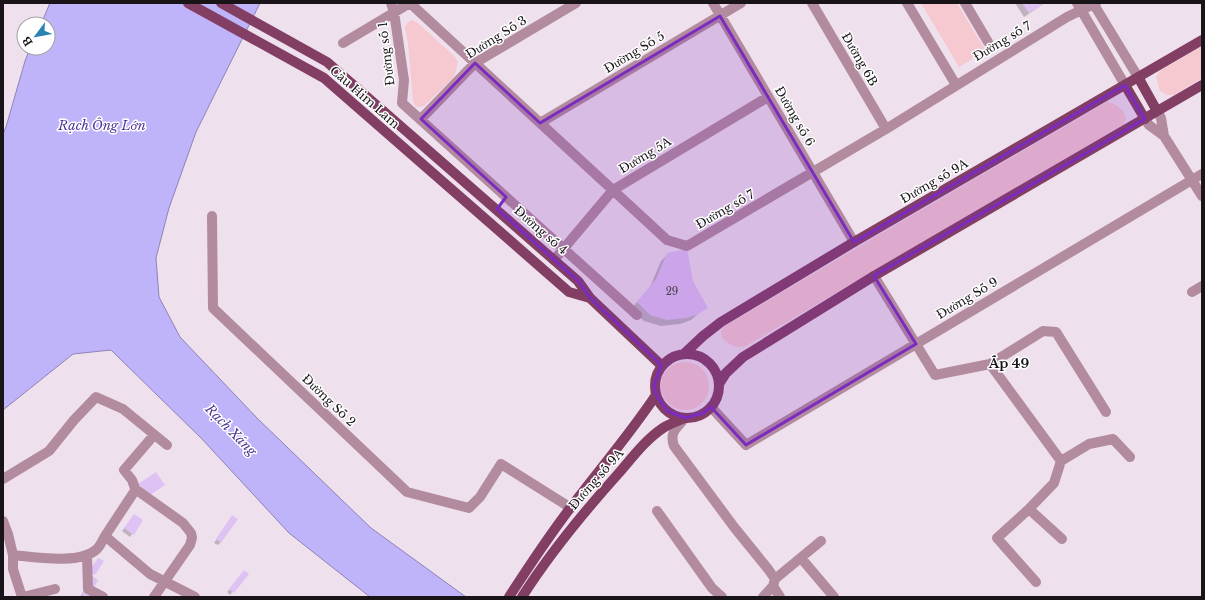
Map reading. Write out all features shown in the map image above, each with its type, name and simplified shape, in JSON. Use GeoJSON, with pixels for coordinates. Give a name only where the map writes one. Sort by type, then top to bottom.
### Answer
{"type":"FeatureCollection","features":[{"type":"Feature","properties":{"kind":"main road","name":"Cầu Him Lam"},"geometry":{"type":"LineString","coordinates":[[188,3],[324,78],[488,222]]}},
{"type":"Feature","properties":{"kind":"main road","name":"Cầu Him Lam"},"geometry":{"type":"LineString","coordinates":[[221,3],[328,62],[497,209]]}},
{"type":"Feature","properties":{"kind":"main road","name":"Đường số 9A"},"geometry":{"type":"LineString","coordinates":[[685,353],[721,322],[854,242],[1202,40]]}},
{"type":"Feature","properties":{"kind":"main road"},"geometry":{"type":"LineString","coordinates":[[1138,77],[1157,111]]}},
{"type":"Feature","properties":{"kind":"main road"},"geometry":{"type":"LineString","coordinates":[[1125,85],[1145,118]]}},
{"type":"Feature","properties":{"kind":"main road"},"geometry":{"type":"LineString","coordinates":[[719,384],[726,373],[743,357],[874,276],[1202,85]]}},
{"type":"Feature","properties":{"kind":"main road","name":"Đường số 4"},"geometry":{"type":"LineString","coordinates":[[497,209],[578,281],[590,298],[662,365]]}},
{"type":"Feature","properties":{"kind":"main road","name":"Đường số 4"},"geometry":{"type":"LineString","coordinates":[[488,222],[569,292],[590,298]]}},
{"type":"Feature","properties":{"kind":"main road"},"geometry":{"type":"LineString","coordinates":[[685,353],[695,354],[712,366],[717,374],[719,384],[716,399],[711,407],[704,413],[695,417],[685,418],[676,416],[667,411],[660,404],[654,385],[656,375],[662,365],[670,358],[685,353]]}},
{"type":"Feature","properties":{"kind":"main road","name":"Đường số 9A"},"geometry":{"type":"LineString","coordinates":[[509,597],[529,566],[571,508],[656,395]]}},
{"type":"Feature","properties":{"kind":"main road","name":"Đường số 9A"},"geometry":{"type":"LineString","coordinates":[[522,597],[538,572],[581,515],[648,440],[664,427],[685,418]]}},
{"type":"Feature","properties":{"kind":"street"},"geometry":{"type":"LineString","coordinates":[[343,43],[393,8],[410,3]]}},
{"type":"Feature","properties":{"kind":"street","name":"Đường số 7"},"geometry":{"type":"LineString","coordinates":[[410,3],[667,240],[688,246],[886,129],[1068,17],[1079,7],[1094,3]]}},
{"type":"Feature","properties":{"kind":"street","name":"Đường Số 3"},"geometry":{"type":"LineString","coordinates":[[424,121],[475,63],[576,3]]}},
{"type":"Feature","properties":{"kind":"street","name":"Đường số 6"},"geometry":{"type":"LineString","coordinates":[[713,3],[854,242]]}},
{"type":"Feature","properties":{"kind":"street","name":"Đường Số 5"},"geometry":{"type":"LineString","coordinates":[[540,123],[742,3]]}},
{"type":"Feature","properties":{"kind":"street","name":"Đường 6B"},"geometry":{"type":"LineString","coordinates":[[812,3],[886,129]]}},
{"type":"Feature","properties":{"kind":"street"},"geometry":{"type":"LineString","coordinates":[[907,3],[956,85]]}},
{"type":"Feature","properties":{"kind":"street"},"geometry":{"type":"LineString","coordinates":[[965,3],[988,42]]}},
{"type":"Feature","properties":{"kind":"street"},"geometry":{"type":"LineString","coordinates":[[1094,3],[1138,77]]}},
{"type":"Feature","properties":{"kind":"street"},"geometry":{"type":"LineString","coordinates":[[1079,7],[1125,85]]}},
{"type":"Feature","properties":{"kind":"street","name":"Đường số 1"},"geometry":{"type":"LineString","coordinates":[[393,8],[404,80],[402,103],[424,121]]}},
{"type":"Feature","properties":{"kind":"street","name":"Đường 5A"},"geometry":{"type":"LineString","coordinates":[[554,260],[613,190],[768,97]]}},
{"type":"Feature","properties":{"kind":"street"},"geometry":{"type":"LineString","coordinates":[[1157,111],[1161,118],[1164,136]]}},
{"type":"Feature","properties":{"kind":"street"},"geometry":{"type":"LineString","coordinates":[[1145,118],[1149,125],[1164,136],[1202,196]]}},
{"type":"Feature","properties":{"kind":"street","name":"Đường số 4"},"geometry":{"type":"LineString","coordinates":[[424,121],[506,197],[497,209]]}},
{"type":"Feature","properties":{"kind":"street"},"geometry":{"type":"LineString","coordinates":[[424,121],[637,315]]}},
{"type":"Feature","properties":{"kind":"street","name":"Đường Số 9"},"geometry":{"type":"LineString","coordinates":[[711,407],[746,445],[1202,174]]}},
{"type":"Feature","properties":{"kind":"street","name":"Đường Số 2"},"geometry":{"type":"LineString","coordinates":[[212,216],[213,308],[407,492],[468,508],[480,497],[501,464],[571,508]]}},
{"type":"Feature","properties":{"kind":"street"},"geometry":{"type":"LineString","coordinates":[[874,276],[935,375],[990,364],[1044,331],[1056,332],[1106,412]]}},
{"type":"Feature","properties":{"kind":"street"},"geometry":{"type":"LineString","coordinates":[[1192,292],[1202,286]]}},
{"type":"Feature","properties":{"kind":"street"},"geometry":{"type":"LineString","coordinates":[[990,364],[1061,461]]}},
{"type":"Feature","properties":{"kind":"street"},"geometry":{"type":"LineString","coordinates":[[3,479],[49,451],[74,420],[96,397],[123,409],[167,445]]}},
{"type":"Feature","properties":{"kind":"street"},"geometry":{"type":"LineString","coordinates":[[685,418],[671,438],[674,446],[734,527],[768,569],[780,597]]}},
{"type":"Feature","properties":{"kind":"street"},"geometry":{"type":"LineString","coordinates":[[154,435],[124,470],[132,480],[136,491],[183,523],[191,533],[192,538],[190,545],[154,597]]}},
{"type":"Feature","properties":{"kind":"street"},"geometry":{"type":"LineString","coordinates":[[1036,582],[997,538],[1029,509],[1054,483],[1061,461],[1089,444],[1112,439],[1130,457]]}},
{"type":"Feature","properties":{"kind":"street"},"geometry":{"type":"LineString","coordinates":[[13,555],[60,560],[87,555],[97,549],[136,491]]}},
{"type":"Feature","properties":{"kind":"street"},"geometry":{"type":"LineString","coordinates":[[1029,509],[1062,539]]}},
{"type":"Feature","properties":{"kind":"street"},"geometry":{"type":"LineString","coordinates":[[657,511],[712,588],[722,597]]}},
{"type":"Feature","properties":{"kind":"street"},"geometry":{"type":"LineString","coordinates":[[3,521],[13,555],[13,569],[22,597],[55,589]]}},
{"type":"Feature","properties":{"kind":"street"},"geometry":{"type":"LineString","coordinates":[[105,536],[150,574],[195,597]]}},
{"type":"Feature","properties":{"kind":"street"},"geometry":{"type":"LineString","coordinates":[[763,597],[774,583],[821,541]]}},
{"type":"Feature","properties":{"kind":"street"},"geometry":{"type":"LineString","coordinates":[[87,555],[88,589],[103,597]]}},
{"type":"Feature","properties":{"kind":"street"},"geometry":{"type":"LineString","coordinates":[[801,558],[834,597]]}},
{"type":"Feature","properties":{"kind":"highlighted area"},"geometry":{"type":"Polygon","coordinates":[[[720,16],[854,242],[1125,85],[1145,119],[874,276],[916,344],[746,445],[711,407],[704,413],[685,418],[667,411],[656,395],[654,385],[661,365],[590,298],[578,281],[497,209],[506,197],[421,119],[475,63],[540,123],[720,16]]]}},
{"type":"Feature","properties":{"kind":"shaded area"},"geometry":{"type":"Polygon","coordinates":[[[921,3],[957,3],[986,51],[959,67],[921,3]]]}},
{"type":"Feature","properties":{"kind":"shaded area"},"geometry":{"type":"Polygon","coordinates":[[[412,20],[418,23],[454,56],[458,62],[454,77],[424,106],[419,107],[415,106],[413,101],[408,43],[405,28],[407,23],[412,20]]]}},
{"type":"Feature","properties":{"kind":"shaded area"},"geometry":{"type":"Polygon","coordinates":[[[1202,46],[1202,78],[1174,95],[1167,95],[1160,91],[1156,77],[1160,71],[1202,46]]]}},
{"type":"Feature","properties":{"kind":"shaded area"},"geometry":{"type":"Polygon","coordinates":[[[1107,102],[1114,104],[1123,112],[1126,118],[1123,125],[746,346],[733,346],[722,338],[721,331],[725,326],[1107,102]]]}},
{"type":"Feature","properties":{"kind":"shaded area"},"geometry":{"type":"Polygon","coordinates":[[[680,362],[690,362],[702,369],[709,381],[709,391],[702,403],[690,410],[680,410],[672,406],[665,399],[661,391],[661,381],[665,373],[672,366],[680,362]]]}},
{"type":"Feature","properties":{"kind":"water","name":"Rạch Ông Lớn"},"geometry":{"type":"Polygon","coordinates":[[[50,3],[260,3],[196,132],[169,208],[156,258],[159,297],[180,337],[257,418],[371,528],[466,597],[370,597],[289,533],[201,438],[111,350],[73,354],[3,410],[3,134],[27,56],[56,56],[56,16],[44,16],[50,3]]]}},
{"type":"Feature","properties":{"kind":"building"},"geometry":{"type":"Polygon","coordinates":[[[1022,3],[1045,3],[1029,13],[1022,3]]]}},
{"type":"Feature","properties":{"kind":"building"},"geometry":{"type":"Polygon","coordinates":[[[687,249],[693,281],[708,308],[687,318],[667,320],[650,315],[637,302],[656,279],[667,253],[687,249]]]}},
{"type":"Feature","properties":{"kind":"building"},"geometry":{"type":"Polygon","coordinates":[[[156,472],[165,485],[147,497],[138,484],[156,472]]]}},
{"type":"Feature","properties":{"kind":"building"},"geometry":{"type":"Polygon","coordinates":[[[134,514],[143,520],[134,535],[124,528],[134,514]]]}},
{"type":"Feature","properties":{"kind":"building"},"geometry":{"type":"Polygon","coordinates":[[[232,515],[238,519],[221,543],[216,539],[232,515]]]}},
{"type":"Feature","properties":{"kind":"building"},"geometry":{"type":"Polygon","coordinates":[[[98,558],[104,561],[95,575],[89,571],[98,558]]]}},
{"type":"Feature","properties":{"kind":"building"},"geometry":{"type":"Polygon","coordinates":[[[244,570],[249,574],[234,593],[229,589],[244,570]]]}},
{"type":"Feature","properties":{"kind":"building"},"geometry":{"type":"Polygon","coordinates":[[[92,576],[98,580],[89,597],[86,597],[82,595],[92,576]]]}},
{"type":"Feature","properties":{"kind":"district","name":"Ấp 49"},"geometry":{"type":"Point","coordinates":[1009,363]}},
{"type":"Feature","properties":{"kind":"water label","name":"Rạch Xáng"},"geometry":{"type":"Point","coordinates":[231,430]}}]}
